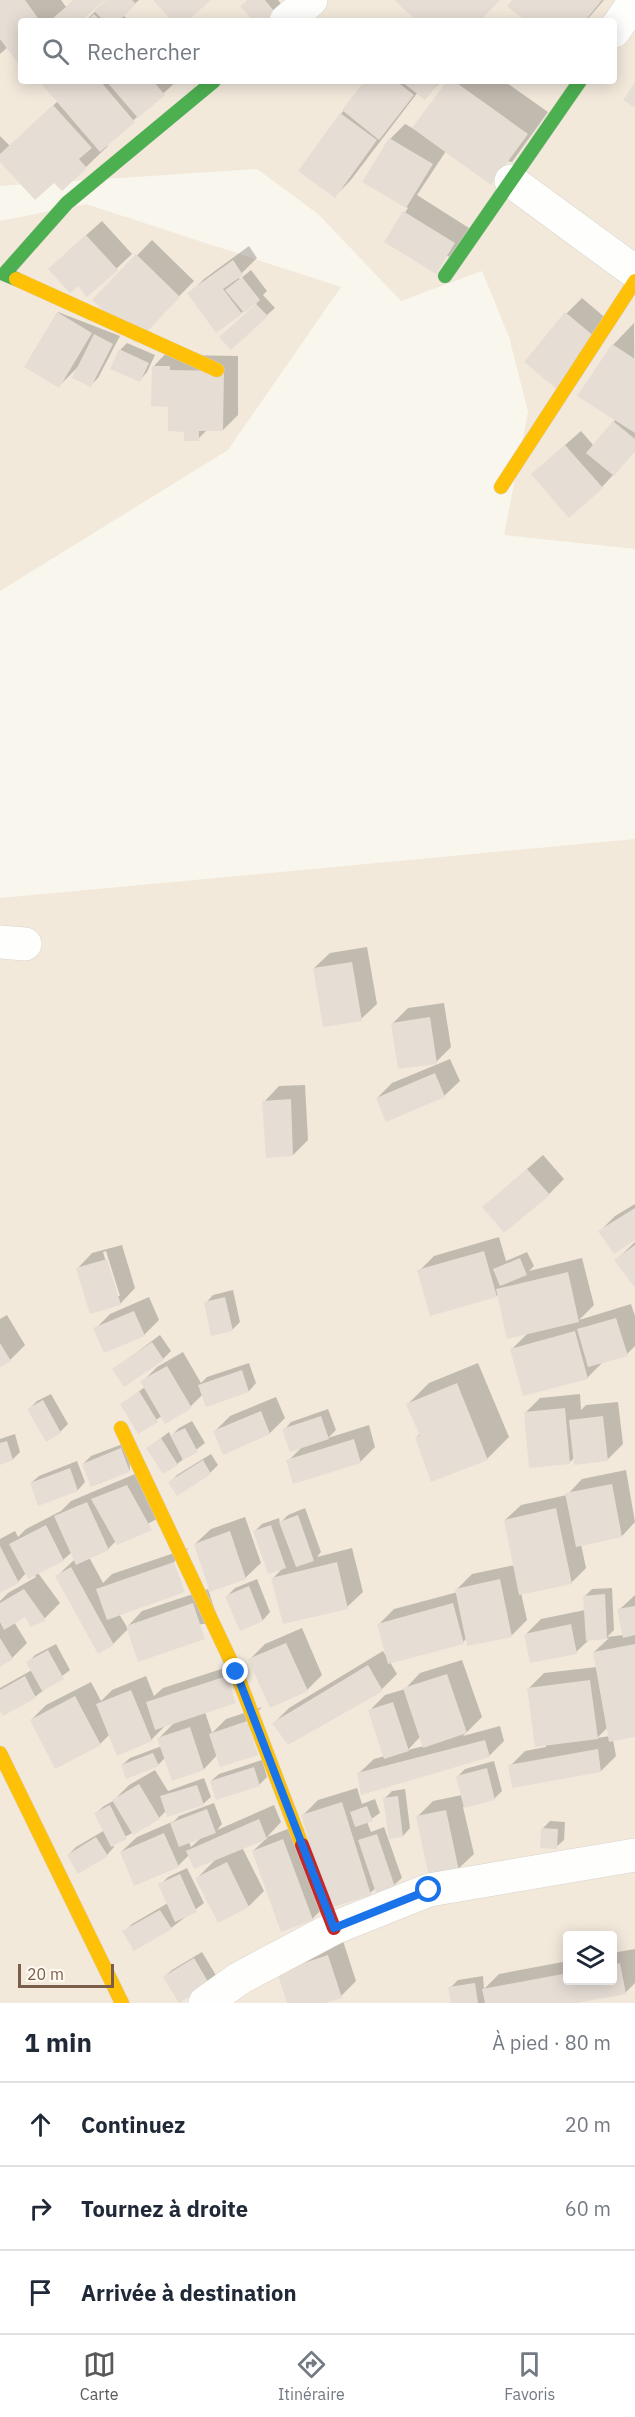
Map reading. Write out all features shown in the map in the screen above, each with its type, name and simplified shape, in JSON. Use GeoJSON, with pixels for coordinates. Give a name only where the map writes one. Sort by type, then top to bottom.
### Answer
{"type":"FeatureCollection","features":[{"type":"Feature","properties":{"kind":"street"},"geometry":{"type":"LineString","coordinates":[[290,18],[311,0]]}},
{"type":"Feature","properties":{"kind":"street"},"geometry":{"type":"LineString","coordinates":[[617,27],[635,1]]}},
{"type":"Feature","properties":{"kind":"street"},"geometry":{"type":"LineString","coordinates":[[210,84],[67,203],[2,281],[217,370]]}},
{"type":"Feature","properties":{"kind":"street"},"geometry":{"type":"LineString","coordinates":[[445,276],[578,84]]}},
{"type":"Feature","properties":{"kind":"street"},"geometry":{"type":"LineString","coordinates":[[511,181],[635,272]]}},
{"type":"Feature","properties":{"kind":"street"},"geometry":{"type":"LineString","coordinates":[[501,487],[635,281]]}},
{"type":"Feature","properties":{"kind":"street"},"geometry":{"type":"LineString","coordinates":[[121,1428],[236,1672],[334,1928]]}},
{"type":"Feature","properties":{"kind":"street"},"geometry":{"type":"LineString","coordinates":[[0,1753],[122,2003]]}},
{"type":"Feature","properties":{"kind":"street"},"geometry":{"type":"LineString","coordinates":[[205,2003],[240,1978],[334,1928],[429,1890],[635,1855]]}},
{"type":"Feature","properties":{"kind":"shaded area"},"geometry":{"type":"Polygon","coordinates":[[[0,0],[635,0],[635,549],[504,535],[528,412],[509,337],[482,271],[401,301],[318,214],[257,169],[0,186],[0,0]]]}},
{"type":"Feature","properties":{"kind":"shaded area"},"geometry":{"type":"Polygon","coordinates":[[[86,204],[341,287],[228,450],[0,591],[0,221],[86,204]]]}},
{"type":"Feature","properties":{"kind":"shaded area"},"geometry":{"type":"Polygon","coordinates":[[[635,839],[635,2003],[0,2003],[0,898],[635,839]]]}},
{"type":"Feature","properties":{"kind":"building"},"geometry":{"type":"Polygon","coordinates":[[[0,0],[25,0],[38,18],[18,18],[18,64],[0,39],[0,0]]]}},
{"type":"Feature","properties":{"kind":"building"},"geometry":{"type":"Polygon","coordinates":[[[74,0],[105,0],[84,18],[53,18],[74,0]]]}},
{"type":"Feature","properties":{"kind":"building"},"geometry":{"type":"Polygon","coordinates":[[[106,0],[132,0],[136,4],[122,18],[101,18],[94,11],[106,0]]]}},
{"type":"Feature","properties":{"kind":"building"},"geometry":{"type":"Polygon","coordinates":[[[153,0],[211,0],[190,18],[169,18],[153,0]]]}},
{"type":"Feature","properties":{"kind":"building"},"geometry":{"type":"Polygon","coordinates":[[[248,0],[265,0],[278,16],[276,18],[250,18],[240,6],[248,0]]]}},
{"type":"Feature","properties":{"kind":"building"},"geometry":{"type":"Polygon","coordinates":[[[394,0],[500,0],[483,18],[414,18],[394,0]]]}},
{"type":"Feature","properties":{"kind":"building"},"geometry":{"type":"Polygon","coordinates":[[[512,0],[602,0],[587,18],[522,18],[507,6],[512,0]]]}},
{"type":"Feature","properties":{"kind":"building"},"geometry":{"type":"Polygon","coordinates":[[[635,82],[635,108],[623,100],[635,82]]]}},
{"type":"Feature","properties":{"kind":"building"},"geometry":{"type":"Polygon","coordinates":[[[42,84],[103,84],[135,122],[100,152],[42,84]]]}},
{"type":"Feature","properties":{"kind":"building"},"geometry":{"type":"Polygon","coordinates":[[[109,84],[156,84],[165,95],[138,118],[109,84]]]}},
{"type":"Feature","properties":{"kind":"building"},"geometry":{"type":"Polygon","coordinates":[[[362,84],[400,84],[414,95],[379,140],[342,110],[362,84]]]}},
{"type":"Feature","properties":{"kind":"building"},"geometry":{"type":"Polygon","coordinates":[[[405,84],[438,84],[425,100],[405,84]]]}},
{"type":"Feature","properties":{"kind":"building"},"geometry":{"type":"Polygon","coordinates":[[[445,84],[458,84],[528,134],[491,185],[412,128],[445,84]]]}},
{"type":"Feature","properties":{"kind":"building"},"geometry":{"type":"Polygon","coordinates":[[[53,105],[92,148],[79,159],[87,168],[62,191],[54,183],[35,200],[0,162],[0,154],[53,105]]]}},
{"type":"Feature","properties":{"kind":"building"},"geometry":{"type":"Polygon","coordinates":[[[340,113],[377,140],[335,198],[298,171],[340,113]]]}},
{"type":"Feature","properties":{"kind":"building"},"geometry":{"type":"Polygon","coordinates":[[[389,138],[433,164],[406,208],[362,182],[389,138]]]}},
{"type":"Feature","properties":{"kind":"building"},"geometry":{"type":"Polygon","coordinates":[[[403,211],[455,243],[436,274],[384,242],[403,211]]]}},
{"type":"Feature","properties":{"kind":"building"},"geometry":{"type":"Polygon","coordinates":[[[86,235],[118,270],[87,297],[78,286],[70,293],[48,269],[86,235]]]}},
{"type":"Feature","properties":{"kind":"building"},"geometry":{"type":"Polygon","coordinates":[[[136,254],[180,297],[136,343],[92,300],[136,254]]]}},
{"type":"Feature","properties":{"kind":"building"},"geometry":{"type":"Polygon","coordinates":[[[233,260],[243,275],[223,289],[242,314],[216,333],[187,293],[233,260]]]}},
{"type":"Feature","properties":{"kind":"building"},"geometry":{"type":"Polygon","coordinates":[[[242,277],[260,300],[244,313],[225,290],[242,277]]]}},
{"type":"Feature","properties":{"kind":"building"},"geometry":{"type":"Polygon","coordinates":[[[256,304],[268,316],[231,350],[219,337],[256,304]]]}},
{"type":"Feature","properties":{"kind":"building"},"geometry":{"type":"Polygon","coordinates":[[[57,312],[92,333],[59,388],[24,367],[57,312]]]}},
{"type":"Feature","properties":{"kind":"building"},"geometry":{"type":"Polygon","coordinates":[[[565,312],[601,342],[560,392],[524,362],[565,312]]]}},
{"type":"Feature","properties":{"kind":"building"},"geometry":{"type":"Polygon","coordinates":[[[94,334],[113,344],[91,387],[72,378],[94,334]]]}},
{"type":"Feature","properties":{"kind":"building"},"geometry":{"type":"Polygon","coordinates":[[[612,344],[635,359],[635,433],[577,396],[612,344]]]}},
{"type":"Feature","properties":{"kind":"building"},"geometry":{"type":"Polygon","coordinates":[[[119,349],[149,363],[140,382],[110,369],[119,349]]]}},
{"type":"Feature","properties":{"kind":"building"},"geometry":{"type":"Polygon","coordinates":[[[152,366],[170,366],[170,370],[224,371],[223,431],[199,431],[199,441],[184,441],[184,432],[168,431],[168,407],[151,406],[152,366]]]}},
{"type":"Feature","properties":{"kind":"building"},"geometry":{"type":"Polygon","coordinates":[[[613,421],[635,439],[635,451],[614,476],[586,453],[613,421]]]}},
{"type":"Feature","properties":{"kind":"building"},"geometry":{"type":"Polygon","coordinates":[[[565,445],[603,488],[569,518],[531,474],[565,445]]]}},
{"type":"Feature","properties":{"kind":"building"},"geometry":{"type":"Polygon","coordinates":[[[352,962],[362,1021],[323,1027],[313,968],[352,962]]]}},
{"type":"Feature","properties":{"kind":"building"},"geometry":{"type":"Polygon","coordinates":[[[430,1017],[437,1064],[398,1069],[391,1023],[430,1017]]]}},
{"type":"Feature","properties":{"kind":"building"},"geometry":{"type":"Polygon","coordinates":[[[435,1073],[445,1097],[386,1122],[376,1098],[435,1073]]]}},
{"type":"Feature","properties":{"kind":"building"},"geometry":{"type":"Polygon","coordinates":[[[291,1099],[293,1156],[266,1158],[262,1101],[291,1099]]]}},
{"type":"Feature","properties":{"kind":"building"},"geometry":{"type":"Polygon","coordinates":[[[527,1169],[550,1195],[504,1233],[482,1207],[527,1169]]]}},
{"type":"Feature","properties":{"kind":"building"},"geometry":{"type":"Polygon","coordinates":[[[635,1208],[635,1240],[614,1254],[598,1231],[635,1208]]]}},
{"type":"Feature","properties":{"kind":"building"},"geometry":{"type":"Polygon","coordinates":[[[635,1245],[635,1288],[614,1260],[635,1245]]]}},
{"type":"Feature","properties":{"kind":"building"},"geometry":{"type":"Polygon","coordinates":[[[484,1251],[497,1297],[430,1316],[417,1270],[484,1251]]]}},
{"type":"Feature","properties":{"kind":"building"},"geometry":{"type":"Polygon","coordinates":[[[520,1258],[527,1275],[500,1286],[493,1269],[520,1258]]]}},
{"type":"Feature","properties":{"kind":"building"},"geometry":{"type":"Polygon","coordinates":[[[107,1259],[121,1305],[90,1314],[76,1268],[107,1259]]]}},
{"type":"Feature","properties":{"kind":"building"},"geometry":{"type":"Polygon","coordinates":[[[568,1272],[579,1322],[507,1339],[496,1289],[568,1272]]]}},
{"type":"Feature","properties":{"kind":"building"},"geometry":{"type":"Polygon","coordinates":[[[225,1297],[233,1331],[211,1336],[204,1302],[225,1297]]]}},
{"type":"Feature","properties":{"kind":"building"},"geometry":{"type":"Polygon","coordinates":[[[134,1311],[145,1336],[104,1353],[93,1328],[134,1311]]]}},
{"type":"Feature","properties":{"kind":"building"},"geometry":{"type":"Polygon","coordinates":[[[616,1318],[628,1356],[588,1367],[577,1329],[616,1318]]]}},
{"type":"Feature","properties":{"kind":"building"},"geometry":{"type":"Polygon","coordinates":[[[575,1331],[588,1379],[523,1396],[510,1349],[575,1331]]]}},
{"type":"Feature","properties":{"kind":"building"},"geometry":{"type":"Polygon","coordinates":[[[152,1342],[164,1360],[124,1387],[112,1369],[152,1342]]]}},
{"type":"Feature","properties":{"kind":"building"},"geometry":{"type":"Polygon","coordinates":[[[0,1343],[11,1361],[0,1367],[0,1343]]]}},
{"type":"Feature","properties":{"kind":"building"},"geometry":{"type":"Polygon","coordinates":[[[167,1366],[192,1408],[165,1424],[140,1381],[167,1366]]]}},
{"type":"Feature","properties":{"kind":"building"},"geometry":{"type":"Polygon","coordinates":[[[242,1370],[249,1392],[206,1407],[198,1385],[242,1370]]]}},
{"type":"Feature","properties":{"kind":"building"},"geometry":{"type":"Polygon","coordinates":[[[457,1383],[488,1460],[431,1482],[415,1437],[420,1436],[406,1404],[457,1383]]]}},
{"type":"Feature","properties":{"kind":"building"},"geometry":{"type":"Polygon","coordinates":[[[139,1391],[158,1422],[138,1434],[120,1404],[139,1391]]]}},
{"type":"Feature","properties":{"kind":"building"},"geometry":{"type":"Polygon","coordinates":[[[43,1400],[61,1433],[46,1442],[27,1409],[43,1400]]]}},
{"type":"Feature","properties":{"kind":"building"},"geometry":{"type":"Polygon","coordinates":[[[565,1408],[570,1464],[529,1468],[524,1412],[565,1408]]]}},
{"type":"Feature","properties":{"kind":"building"},"geometry":{"type":"Polygon","coordinates":[[[261,1411],[270,1434],[223,1455],[213,1431],[261,1411]]]}},
{"type":"Feature","properties":{"kind":"building"},"geometry":{"type":"Polygon","coordinates":[[[321,1416],[329,1439],[290,1452],[282,1429],[321,1416]]]}},
{"type":"Feature","properties":{"kind":"building"},"geometry":{"type":"Polygon","coordinates":[[[603,1416],[608,1461],[574,1465],[569,1420],[603,1416]]]}},
{"type":"Feature","properties":{"kind":"building"},"geometry":{"type":"Polygon","coordinates":[[[185,1428],[198,1452],[183,1460],[170,1435],[185,1428]]]}},
{"type":"Feature","properties":{"kind":"building"},"geometry":{"type":"Polygon","coordinates":[[[161,1438],[178,1465],[163,1474],[146,1448],[161,1438]]]}},
{"type":"Feature","properties":{"kind":"building"},"geometry":{"type":"Polygon","coordinates":[[[354,1439],[361,1463],[293,1484],[286,1460],[354,1439]]]}},
{"type":"Feature","properties":{"kind":"building"},"geometry":{"type":"Polygon","coordinates":[[[7,1441],[13,1460],[0,1465],[0,1443],[7,1441]]]}},
{"type":"Feature","properties":{"kind":"building"},"geometry":{"type":"Polygon","coordinates":[[[121,1448],[130,1472],[91,1487],[82,1464],[121,1448]]]}},
{"type":"Feature","properties":{"kind":"building"},"geometry":{"type":"Polygon","coordinates":[[[203,1460],[211,1474],[177,1496],[168,1482],[203,1460]]]}},
{"type":"Feature","properties":{"kind":"building"},"geometry":{"type":"Polygon","coordinates":[[[70,1468],[78,1491],[38,1506],[30,1483],[70,1468]]]}},
{"type":"Feature","properties":{"kind":"building"},"geometry":{"type":"Polygon","coordinates":[[[612,1484],[622,1537],[576,1547],[565,1493],[612,1484]]]}},
{"type":"Feature","properties":{"kind":"building"},"geometry":{"type":"Polygon","coordinates":[[[127,1485],[152,1530],[117,1545],[91,1499],[127,1485]]]}},
{"type":"Feature","properties":{"kind":"building"},"geometry":{"type":"Polygon","coordinates":[[[87,1502],[109,1550],[76,1565],[54,1516],[87,1502]]]}},
{"type":"Feature","properties":{"kind":"building"},"geometry":{"type":"Polygon","coordinates":[[[556,1508],[572,1584],[519,1595],[504,1520],[556,1508]]]}},
{"type":"Feature","properties":{"kind":"building"},"geometry":{"type":"Polygon","coordinates":[[[298,1515],[314,1561],[296,1567],[279,1522],[298,1515]]]}},
{"type":"Feature","properties":{"kind":"building"},"geometry":{"type":"Polygon","coordinates":[[[46,1525],[64,1561],[28,1579],[9,1544],[46,1525]]]}},
{"type":"Feature","properties":{"kind":"building"},"geometry":{"type":"Polygon","coordinates":[[[271,1525],[286,1568],[268,1574],[253,1531],[271,1525]]]}},
{"type":"Feature","properties":{"kind":"building"},"geometry":{"type":"Polygon","coordinates":[[[230,1531],[246,1579],[210,1592],[194,1544],[230,1531]]]}},
{"type":"Feature","properties":{"kind":"building"},"geometry":{"type":"Polygon","coordinates":[[[0,1546],[19,1583],[0,1593],[0,1546]]]}},
{"type":"Feature","properties":{"kind":"building"},"geometry":{"type":"Polygon","coordinates":[[[174,1562],[185,1592],[107,1620],[96,1589],[174,1562]]]}},
{"type":"Feature","properties":{"kind":"building"},"geometry":{"type":"Polygon","coordinates":[[[337,1562],[348,1609],[283,1624],[271,1578],[337,1562]]]}},
{"type":"Feature","properties":{"kind":"building"},"geometry":{"type":"Polygon","coordinates":[[[71,1567],[114,1645],[98,1654],[55,1576],[71,1567]]]}},
{"type":"Feature","properties":{"kind":"building"},"geometry":{"type":"Polygon","coordinates":[[[500,1579],[512,1637],[467,1646],[455,1589],[500,1579]]]}},
{"type":"Feature","properties":{"kind":"building"},"geometry":{"type":"Polygon","coordinates":[[[249,1586],[263,1621],[240,1631],[225,1596],[249,1586]]]}},
{"type":"Feature","properties":{"kind":"building"},"geometry":{"type":"Polygon","coordinates":[[[24,1589],[46,1620],[31,1627],[25,1617],[4,1630],[0,1622],[0,1603],[24,1589]]]}},
{"type":"Feature","properties":{"kind":"building"},"geometry":{"type":"Polygon","coordinates":[[[605,1594],[607,1639],[586,1641],[583,1596],[605,1594]]]}},
{"type":"Feature","properties":{"kind":"building"},"geometry":{"type":"Polygon","coordinates":[[[193,1603],[205,1639],[138,1662],[126,1626],[193,1603]]]}},
{"type":"Feature","properties":{"kind":"building"},"geometry":{"type":"Polygon","coordinates":[[[453,1603],[464,1644],[388,1664],[377,1624],[453,1603]]]}},
{"type":"Feature","properties":{"kind":"building"},"geometry":{"type":"Polygon","coordinates":[[[635,1606],[635,1635],[623,1638],[617,1609],[635,1606]]]}},
{"type":"Feature","properties":{"kind":"building"},"geometry":{"type":"Polygon","coordinates":[[[571,1624],[577,1654],[530,1663],[524,1634],[571,1624]]]}},
{"type":"Feature","properties":{"kind":"building"},"geometry":{"type":"Polygon","coordinates":[[[0,1638],[13,1659],[0,1667],[0,1638]]]}},
{"type":"Feature","properties":{"kind":"building"},"geometry":{"type":"Polygon","coordinates":[[[286,1643],[308,1691],[270,1708],[248,1659],[286,1643]]]}},
{"type":"Feature","properties":{"kind":"building"},"geometry":{"type":"Polygon","coordinates":[[[635,1644],[635,1737],[609,1742],[593,1652],[635,1644]]]}},
{"type":"Feature","properties":{"kind":"building"},"geometry":{"type":"Polygon","coordinates":[[[48,1650],[64,1679],[42,1691],[26,1662],[48,1650]]]}},
{"type":"Feature","properties":{"kind":"building"},"geometry":{"type":"Polygon","coordinates":[[[368,1665],[383,1691],[288,1745],[272,1723],[368,1665]]]}},
{"type":"Feature","properties":{"kind":"building"},"geometry":{"type":"Polygon","coordinates":[[[447,1674],[467,1733],[423,1748],[403,1688],[447,1674]]]}},
{"type":"Feature","properties":{"kind":"building"},"geometry":{"type":"Polygon","coordinates":[[[25,1676],[36,1698],[3,1716],[0,1711],[0,1690],[25,1676]]]}},
{"type":"Feature","properties":{"kind":"building"},"geometry":{"type":"Polygon","coordinates":[[[227,1676],[236,1703],[155,1730],[146,1702],[227,1676]]]}},
{"type":"Feature","properties":{"kind":"building"},"geometry":{"type":"Polygon","coordinates":[[[590,1680],[598,1739],[535,1747],[527,1688],[590,1680]]]}},
{"type":"Feature","properties":{"kind":"building"},"geometry":{"type":"Polygon","coordinates":[[[131,1690],[152,1741],[117,1756],[96,1704],[131,1690]]]}},
{"type":"Feature","properties":{"kind":"building"},"geometry":{"type":"Polygon","coordinates":[[[75,1696],[101,1745],[55,1769],[30,1720],[75,1696]]]}},
{"type":"Feature","properties":{"kind":"building"},"geometry":{"type":"Polygon","coordinates":[[[393,1702],[409,1751],[384,1759],[368,1710],[393,1702]]]}},
{"type":"Feature","properties":{"kind":"building"},"geometry":{"type":"Polygon","coordinates":[[[247,1721],[258,1755],[220,1767],[209,1734],[247,1721]]]}},
{"type":"Feature","properties":{"kind":"building"},"geometry":{"type":"Polygon","coordinates":[[[190,1727],[204,1770],[172,1781],[157,1738],[190,1727]]]}},
{"type":"Feature","properties":{"kind":"building"},"geometry":{"type":"Polygon","coordinates":[[[485,1740],[490,1757],[361,1795],[357,1773],[485,1740]]]}},
{"type":"Feature","properties":{"kind":"building"},"geometry":{"type":"Polygon","coordinates":[[[598,1749],[601,1772],[512,1788],[508,1765],[598,1749]]]}},
{"type":"Feature","properties":{"kind":"building"},"geometry":{"type":"Polygon","coordinates":[[[153,1753],[159,1766],[126,1779],[121,1765],[153,1753]]]}},
{"type":"Feature","properties":{"kind":"building"},"geometry":{"type":"Polygon","coordinates":[[[254,1767],[260,1786],[216,1800],[210,1781],[254,1767]]]}},
{"type":"Feature","properties":{"kind":"building"},"geometry":{"type":"Polygon","coordinates":[[[487,1768],[495,1800],[464,1808],[456,1776],[487,1768]]]}},
{"type":"Feature","properties":{"kind":"building"},"geometry":{"type":"Polygon","coordinates":[[[139,1784],[160,1819],[133,1835],[112,1800],[139,1784]]]}},
{"type":"Feature","properties":{"kind":"building"},"geometry":{"type":"Polygon","coordinates":[[[197,1785],[204,1805],[167,1817],[160,1796],[197,1785]]]}},
{"type":"Feature","properties":{"kind":"building"},"geometry":{"type":"Polygon","coordinates":[[[398,1796],[403,1837],[389,1839],[383,1798],[398,1796]]]}},
{"type":"Feature","properties":{"kind":"building"},"geometry":{"type":"Polygon","coordinates":[[[342,1802],[371,1895],[330,1908],[301,1815],[342,1802]]]}},
{"type":"Feature","properties":{"kind":"building"},"geometry":{"type":"Polygon","coordinates":[[[110,1805],[127,1839],[111,1847],[94,1813],[110,1805]]]}},
{"type":"Feature","properties":{"kind":"building"},"geometry":{"type":"Polygon","coordinates":[[[367,1806],[373,1821],[355,1827],[350,1812],[367,1806]]]}},
{"type":"Feature","properties":{"kind":"building"},"geometry":{"type":"Polygon","coordinates":[[[207,1809],[216,1833],[179,1847],[170,1823],[207,1809]]]}},
{"type":"Feature","properties":{"kind":"building"},"geometry":{"type":"Polygon","coordinates":[[[446,1810],[459,1871],[429,1877],[416,1816],[446,1810]]]}},
{"type":"Feature","properties":{"kind":"building"},"geometry":{"type":"Polygon","coordinates":[[[259,1819],[267,1839],[194,1869],[186,1851],[259,1819]]]}},
{"type":"Feature","properties":{"kind":"building"},"geometry":{"type":"Polygon","coordinates":[[[541,1828],[558,1829],[557,1849],[540,1848],[541,1828]]]}},
{"type":"Feature","properties":{"kind":"building"},"geometry":{"type":"Polygon","coordinates":[[[164,1833],[179,1867],[134,1886],[120,1852],[164,1833]]]}},
{"type":"Feature","properties":{"kind":"building"},"geometry":{"type":"Polygon","coordinates":[[[377,1834],[395,1887],[376,1893],[358,1840],[377,1834]]]}},
{"type":"Feature","properties":{"kind":"building"},"geometry":{"type":"Polygon","coordinates":[[[96,1837],[108,1856],[78,1874],[67,1855],[96,1837]]]}},
{"type":"Feature","properties":{"kind":"building"},"geometry":{"type":"Polygon","coordinates":[[[283,1839],[313,1920],[281,1932],[252,1851],[283,1839]]]}},
{"type":"Feature","properties":{"kind":"building"},"geometry":{"type":"Polygon","coordinates":[[[227,1862],[249,1907],[218,1923],[195,1878],[227,1862]]]}},
{"type":"Feature","properties":{"kind":"building"},"geometry":{"type":"Polygon","coordinates":[[[180,1874],[197,1912],[175,1922],[158,1884],[180,1874]]]}},
{"type":"Feature","properties":{"kind":"building"},"geometry":{"type":"Polygon","coordinates":[[[160,1910],[172,1929],[134,1951],[122,1931],[160,1910]]]}},
{"type":"Feature","properties":{"kind":"building"},"geometry":{"type":"Polygon","coordinates":[[[328,1955],[342,1998],[325,2003],[287,2003],[277,1972],[328,1955]]]}},
{"type":"Feature","properties":{"kind":"building"},"geometry":{"type":"Polygon","coordinates":[[[194,1958],[210,1985],[179,2003],[163,1977],[194,1958]]]}},
{"type":"Feature","properties":{"kind":"building"},"geometry":{"type":"Polygon","coordinates":[[[620,1963],[626,1994],[577,2003],[485,2003],[482,1989],[563,1974],[563,1985],[617,1985],[617,1964],[620,1963]]]}},
{"type":"Feature","properties":{"kind":"building"},"geometry":{"type":"Polygon","coordinates":[[[475,1983],[478,2003],[451,2003],[448,1987],[475,1983]]]}},
{"type":"Feature","properties":{"kind":"traffic: fast"},"geometry":{"type":"LineString","coordinates":[[16,279],[4,274],[67,203],[210,84]]}},
{"type":"Feature","properties":{"kind":"traffic: fast"},"geometry":{"type":"LineString","coordinates":[[445,276],[578,84]]}},
{"type":"Feature","properties":{"kind":"traffic: slow"},"geometry":{"type":"LineString","coordinates":[[16,279],[217,370]]}},
{"type":"Feature","properties":{"kind":"traffic: slow"},"geometry":{"type":"LineString","coordinates":[[501,487],[635,281]]}},
{"type":"Feature","properties":{"kind":"traffic: slow"},"geometry":{"type":"LineString","coordinates":[[121,1428],[236,1672],[302,1845]]}},
{"type":"Feature","properties":{"kind":"traffic: slow"},"geometry":{"type":"LineString","coordinates":[[0,1753],[122,2003]]}},
{"type":"Feature","properties":{"kind":"traffic: jam"},"geometry":{"type":"LineString","coordinates":[[302,1845],[334,1928]]}},
{"type":"Feature","properties":{"kind":"route"},"geometry":{"type":"LineString","coordinates":[[236,1672],[334,1928],[429,1890]]}}]}
